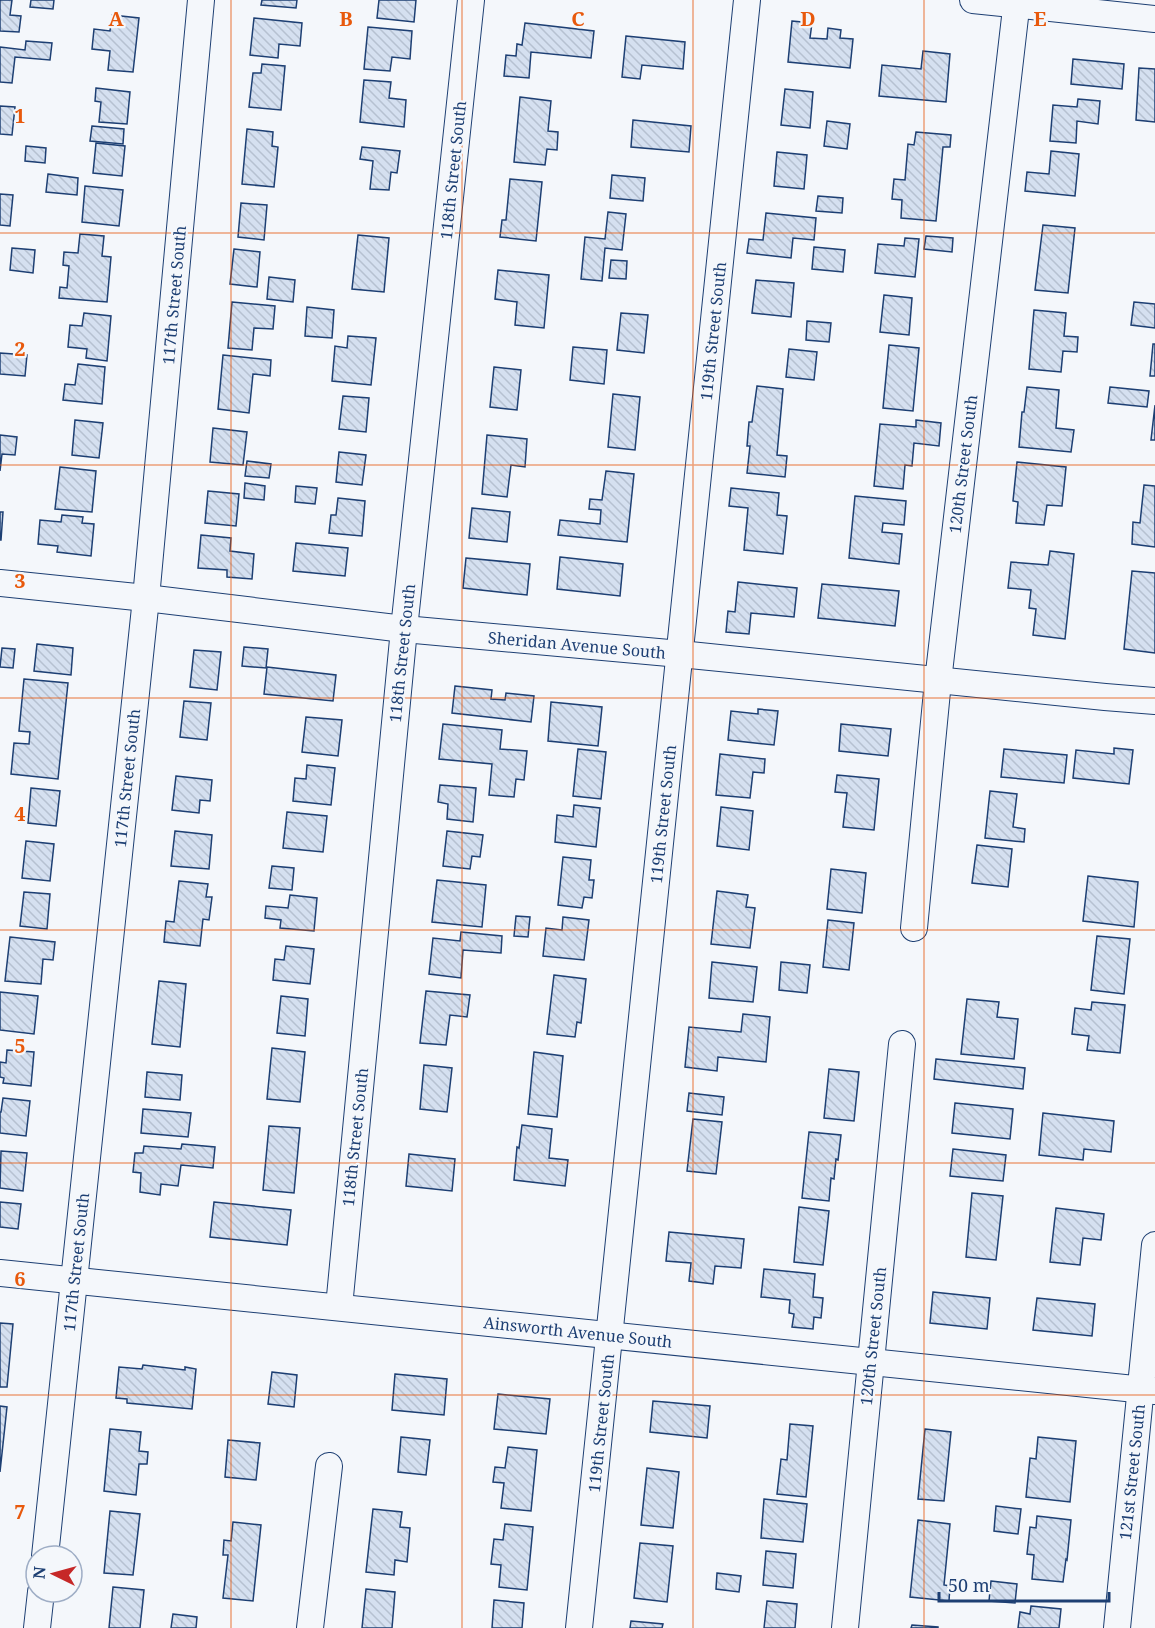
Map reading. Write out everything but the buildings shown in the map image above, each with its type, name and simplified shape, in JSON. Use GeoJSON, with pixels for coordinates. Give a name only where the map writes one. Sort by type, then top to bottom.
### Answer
{"type":"FeatureCollection","features":[{"type":"Feature","properties":{"kind":"street","name":"117th Street South"},"geometry":{"type":"LineString","coordinates":[[46,1544],[146,598],[201,0]]}},
{"type":"Feature","properties":{"kind":"street","name":"118th Street South"},"geometry":{"type":"LineString","coordinates":[[339,1307],[404,629],[471,0]]}},
{"type":"Feature","properties":{"kind":"street","name":"119th Street South"},"geometry":{"type":"LineString","coordinates":[[579,1628],[747,0]]}},
{"type":"Feature","properties":{"kind":"street"},"geometry":{"type":"LineString","coordinates":[[973,0],[1017,2],[1155,19]]}},
{"type":"Feature","properties":{"kind":"street","name":"120th Street South"},"geometry":{"type":"LineString","coordinates":[[914,928],[938,681],[1017,2]]}},
{"type":"Feature","properties":{"kind":"street","name":"Sheridan Avenue South"},"geometry":{"type":"LineString","coordinates":[[0,583],[404,629],[680,654],[1105,698],[1155,700]]}},
{"type":"Feature","properties":{"kind":"street","name":"120th Street South"},"geometry":{"type":"LineString","coordinates":[[845,1628],[902,1044]]}},
{"type":"Feature","properties":{"kind":"street","name":"121st Street South"},"geometry":{"type":"LineString","coordinates":[[1117,1628],[1148,1390],[1155,1245]]}},
{"type":"Feature","properties":{"kind":"street","name":"Ainsworth Avenue South"},"geometry":{"type":"LineString","coordinates":[[0,1273],[1148,1390]]}},
{"type":"Feature","properties":{"kind":"street"},"geometry":{"type":"LineString","coordinates":[[310,1628],[329,1466]]}},
{"type":"Feature","properties":{"kind":"street"},"geometry":{"type":"LineString","coordinates":[[37,1628],[40,1604]]}}]}
